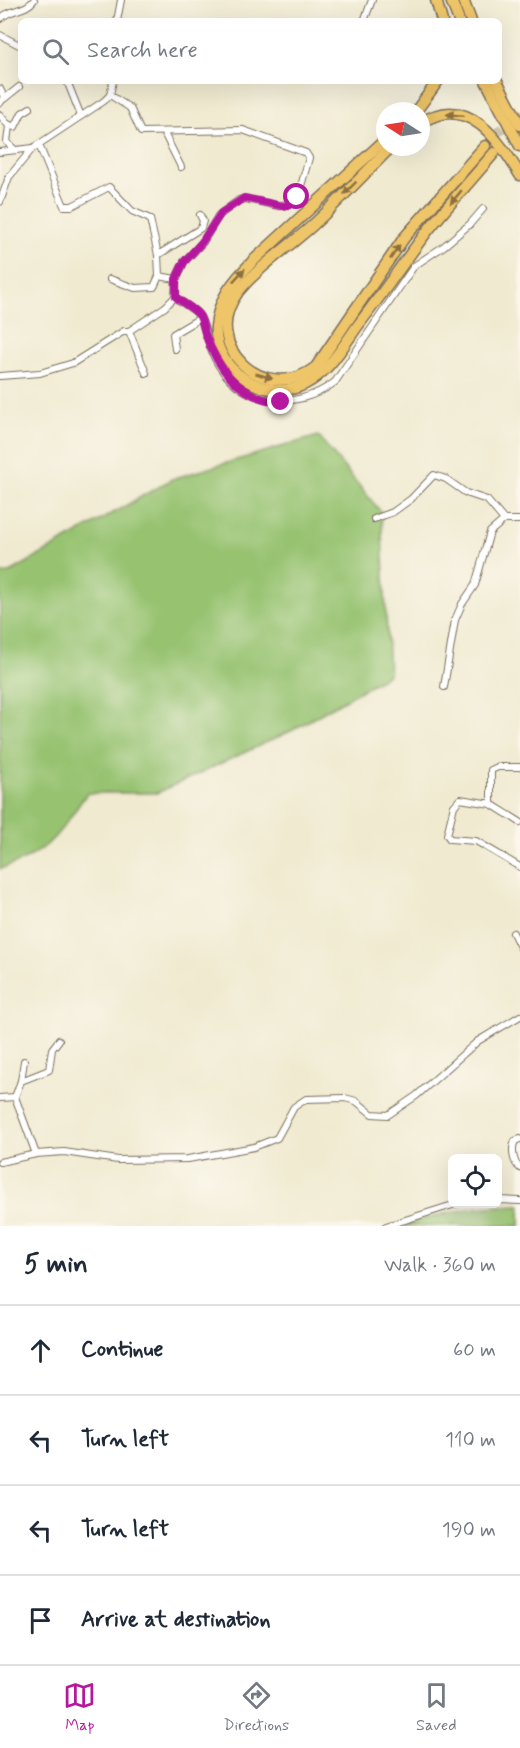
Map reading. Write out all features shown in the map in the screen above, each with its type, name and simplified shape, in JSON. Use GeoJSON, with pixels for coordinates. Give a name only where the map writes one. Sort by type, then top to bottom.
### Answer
{"type":"FeatureCollection","features":[{"type":"Feature","properties":{"kind":"highway"},"geometry":{"type":"LineString","coordinates":[[436,0],[441,18]]}},
{"type":"Feature","properties":{"kind":"highway"},"geometry":{"type":"LineString","coordinates":[[451,0],[458,18]]}},
{"type":"Feature","properties":{"kind":"highway"},"geometry":{"type":"LineString","coordinates":[[462,0],[470,18]]}},
{"type":"Feature","properties":{"kind":"highway"},"geometry":{"type":"LineString","coordinates":[[423,102],[436,84]]}},
{"type":"Feature","properties":{"kind":"highway"},"geometry":{"type":"LineString","coordinates":[[488,84],[520,146]]}},
{"type":"Feature","properties":{"kind":"highway"},"geometry":{"type":"LineString","coordinates":[[499,84],[520,126]]}},
{"type":"Feature","properties":{"kind":"highway"},"geometry":{"type":"LineString","coordinates":[[430,119],[452,114],[474,120],[497,139],[520,175]]}},
{"type":"Feature","properties":{"kind":"highway"},"geometry":{"type":"LineString","coordinates":[[376,148],[235,278],[225,294],[216,327],[217,342],[229,365],[251,383],[277,390],[291,389],[320,375],[490,150],[404,238],[316,367],[306,374],[289,379],[259,376],[236,359],[225,332],[230,310],[237,294],[255,274],[312,226],[383,156]]}},
{"type":"Feature","properties":{"kind":"street"},"geometry":{"type":"LineString","coordinates":[[0,19],[9,11],[28,7],[34,0]]}},
{"type":"Feature","properties":{"kind":"street"},"geometry":{"type":"LineString","coordinates":[[118,18],[121,0]]}},
{"type":"Feature","properties":{"kind":"street"},"geometry":{"type":"LineString","coordinates":[[365,18],[372,0]]}},
{"type":"Feature","properties":{"kind":"street"},"geometry":{"type":"LineString","coordinates":[[0,35],[18,44]]}},
{"type":"Feature","properties":{"kind":"street"},"geometry":{"type":"LineString","coordinates":[[68,84],[81,116]]}},
{"type":"Feature","properties":{"kind":"street"},"geometry":{"type":"LineString","coordinates":[[0,202],[9,177],[36,146],[110,95],[112,84]]}},
{"type":"Feature","properties":{"kind":"street"},"geometry":{"type":"LineString","coordinates":[[2,101],[19,87]]}},
{"type":"Feature","properties":{"kind":"street"},"geometry":{"type":"LineString","coordinates":[[0,89],[2,101]]}},
{"type":"Feature","properties":{"kind":"street"},"geometry":{"type":"LineString","coordinates":[[0,376],[40,373],[72,363],[124,331],[129,331],[165,307],[176,297],[176,279],[184,262],[202,242],[218,216],[239,200],[246,199],[286,206],[294,200],[309,158],[306,153],[243,130],[141,132],[130,108],[110,95]]}},
{"type":"Feature","properties":{"kind":"street"},"geometry":{"type":"LineString","coordinates":[[0,114],[8,124],[15,127],[22,113],[30,108]]}},
{"type":"Feature","properties":{"kind":"street"},"geometry":{"type":"LineString","coordinates":[[8,124],[6,139],[15,150]]}},
{"type":"Feature","properties":{"kind":"street"},"geometry":{"type":"LineString","coordinates":[[164,133],[180,167]]}},
{"type":"Feature","properties":{"kind":"street"},"geometry":{"type":"LineString","coordinates":[[0,152],[36,146]]}},
{"type":"Feature","properties":{"kind":"street"},"geometry":{"type":"LineString","coordinates":[[36,146],[64,206],[72,206],[110,187],[132,211],[150,219],[158,255],[159,276],[154,287],[141,289],[110,279]]}},
{"type":"Feature","properties":{"kind":"street"},"geometry":{"type":"LineString","coordinates":[[176,297],[200,318],[214,357],[225,373],[246,392],[269,401],[281,402],[320,393],[335,382],[414,266],[452,239],[483,209]]}},
{"type":"Feature","properties":{"kind":"street"},"geometry":{"type":"LineString","coordinates":[[158,255],[201,228],[203,221],[200,215]]}},
{"type":"Feature","properties":{"kind":"street"},"geometry":{"type":"LineString","coordinates":[[159,276],[176,279]]}},
{"type":"Feature","properties":{"kind":"street"},"geometry":{"type":"LineString","coordinates":[[175,350],[173,334],[200,318]]}},
{"type":"Feature","properties":{"kind":"street"},"geometry":{"type":"LineString","coordinates":[[129,331],[146,373]]}},
{"type":"Feature","properties":{"kind":"street"},"geometry":{"type":"LineString","coordinates":[[374,519],[393,512],[411,499],[434,475],[446,479],[466,494],[487,500],[504,520]]}},
{"type":"Feature","properties":{"kind":"street"},"geometry":{"type":"LineString","coordinates":[[444,687],[455,620],[462,603],[475,585],[490,532],[504,520],[520,520]]}},
{"type":"Feature","properties":{"kind":"street"},"geometry":{"type":"LineString","coordinates":[[491,804],[490,770],[498,767],[520,768]]}},
{"type":"Feature","properties":{"kind":"street"},"geometry":{"type":"LineString","coordinates":[[520,822],[491,804],[457,801],[448,838],[480,843],[520,867]]}},
{"type":"Feature","properties":{"kind":"street"},"geometry":{"type":"LineString","coordinates":[[513,933],[520,947]]}},
{"type":"Feature","properties":{"kind":"street"},"geometry":{"type":"LineString","coordinates":[[0,1162],[36,1154],[64,1152],[118,1160],[188,1160],[254,1147],[277,1138],[294,1107],[306,1099],[345,1098],[356,1101],[372,1114],[388,1115],[416,1096],[478,1041],[520,1016]]}},
{"type":"Feature","properties":{"kind":"street"},"geometry":{"type":"LineString","coordinates":[[21,1081],[49,1070],[52,1049],[59,1040]]}},
{"type":"Feature","properties":{"kind":"street"},"geometry":{"type":"LineString","coordinates":[[24,1061],[21,1081],[15,1097],[36,1154]]}},
{"type":"Feature","properties":{"kind":"street"},"geometry":{"type":"LineString","coordinates":[[0,1098],[15,1097]]}},
{"type":"Feature","properties":{"kind":"street"},"geometry":{"type":"LineString","coordinates":[[520,1139],[515,1141],[513,1147],[515,1164],[520,1168]]}},
{"type":"Feature","properties":{"kind":"street"},"geometry":{"type":"LineString","coordinates":[[502,1200],[520,1201]]}},
{"type":"Feature","properties":{"kind":"street"},"geometry":{"type":"LineString","coordinates":[[386,1226],[448,1206]]}},
{"type":"Feature","properties":{"kind":"green space"},"geometry":{"type":"Polygon","coordinates":[[[318,436],[381,512],[389,674],[291,731],[157,793],[87,793],[60,831],[42,849],[17,863],[0,869],[0,574],[9,573],[172,479],[318,436]]]}},
{"type":"Feature","properties":{"kind":"green space"},"geometry":{"type":"Polygon","coordinates":[[[520,1205],[520,1226],[401,1226],[459,1211],[502,1208],[502,1206],[520,1205]]]}},
{"type":"Feature","properties":{"kind":"tunnel"},"geometry":{"type":"LineString","coordinates":[[485,146],[520,109]]}},
{"type":"Feature","properties":{"kind":"route"},"geometry":{"type":"LineString","coordinates":[[281,402],[269,401],[246,392],[225,373],[214,357],[199,314],[176,297],[176,279],[188,256],[202,242],[218,216],[239,200],[244,198],[271,205],[286,206],[297,197]]}}]}
